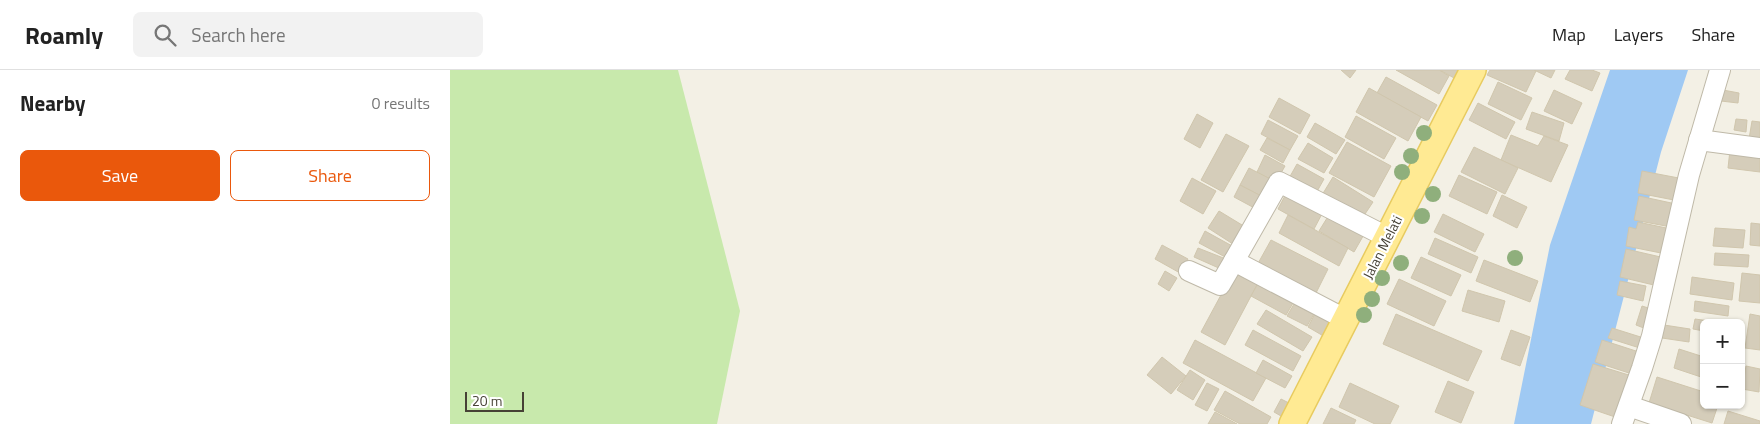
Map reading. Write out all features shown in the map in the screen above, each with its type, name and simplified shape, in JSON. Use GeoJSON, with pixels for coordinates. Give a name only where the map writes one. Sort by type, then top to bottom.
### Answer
{"type":"FeatureCollection","features":[{"type":"Feature","properties":{"kind":"main road","name":"Jalan Melati"},"geometry":{"type":"LineString","coordinates":[[1292,424],[1473,70]]}},
{"type":"Feature","properties":{"kind":"street"},"geometry":{"type":"LineString","coordinates":[[1681,424],[1625,415],[1652,336],[1689,175],[1720,70]]}},
{"type":"Feature","properties":{"kind":"street"},"geometry":{"type":"LineString","coordinates":[[1699,140],[1760,148]]}},
{"type":"Feature","properties":{"kind":"street"},"geometry":{"type":"LineString","coordinates":[[1190,271],[1220,285],[1279,182],[1387,237]]}},
{"type":"Feature","properties":{"kind":"street"},"geometry":{"type":"LineString","coordinates":[[1234,261],[1345,319]]}},
{"type":"Feature","properties":{"kind":"green space"},"geometry":{"type":"Polygon","coordinates":[[[450,70],[678,70],[740,311],[717,424],[450,424],[450,70]]]}},
{"type":"Feature","properties":{"kind":"water"},"geometry":{"type":"Polygon","coordinates":[[[1610,70],[1688,70],[1661,152],[1591,424],[1514,424],[1550,245],[1610,70]]]}},
{"type":"Feature","properties":{"kind":"building"},"geometry":{"type":"Polygon","coordinates":[[[1341,70],[1356,70],[1350,78],[1341,70]]]}},
{"type":"Feature","properties":{"kind":"building"},"geometry":{"type":"Polygon","coordinates":[[[1396,70],[1439,70],[1449,76],[1439,94],[1396,70]]]}},
{"type":"Feature","properties":{"kind":"building"},"geometry":{"type":"Polygon","coordinates":[[[1440,70],[1468,70],[1461,82],[1440,70]]]}},
{"type":"Feature","properties":{"kind":"building"},"geometry":{"type":"Polygon","coordinates":[[[1490,70],[1536,71],[1526,92],[1487,75],[1490,70]]]}},
{"type":"Feature","properties":{"kind":"building"},"geometry":{"type":"Polygon","coordinates":[[[1534,70],[1555,70],[1551,78],[1534,70]]]}},
{"type":"Feature","properties":{"kind":"building"},"geometry":{"type":"Polygon","coordinates":[[[1570,70],[1592,70],[1600,73],[1592,91],[1565,79],[1570,70]]]}},
{"type":"Feature","properties":{"kind":"building"},"geometry":{"type":"Polygon","coordinates":[[[1386,77],[1437,105],[1428,121],[1377,93],[1386,77]]]}},
{"type":"Feature","properties":{"kind":"building"},"geometry":{"type":"Polygon","coordinates":[[[1498,82],[1532,98],[1521,120],[1488,104],[1498,82]]]}},
{"type":"Feature","properties":{"kind":"building"},"geometry":{"type":"Polygon","coordinates":[[[1369,88],[1421,117],[1408,141],[1356,112],[1369,88]]]}},
{"type":"Feature","properties":{"kind":"building"},"geometry":{"type":"Polygon","coordinates":[[[1554,90],[1582,103],[1572,124],[1544,111],[1554,90]]]}},
{"type":"Feature","properties":{"kind":"building"},"geometry":{"type":"Polygon","coordinates":[[[1723,90],[1739,93],[1738,103],[1721,101],[1723,90]]]}},
{"type":"Feature","properties":{"kind":"building"},"geometry":{"type":"Polygon","coordinates":[[[1279,98],[1310,115],[1300,134],[1269,117],[1279,98]]]}},
{"type":"Feature","properties":{"kind":"building"},"geometry":{"type":"Polygon","coordinates":[[[1478,103],[1515,122],[1506,139],[1469,120],[1478,103]]]}},
{"type":"Feature","properties":{"kind":"building"},"geometry":{"type":"Polygon","coordinates":[[[1532,112],[1564,123],[1559,141],[1526,129],[1532,112]]]}},
{"type":"Feature","properties":{"kind":"building"},"geometry":{"type":"Polygon","coordinates":[[[1197,114],[1213,123],[1200,148],[1184,139],[1197,114]]]}},
{"type":"Feature","properties":{"kind":"building"},"geometry":{"type":"Polygon","coordinates":[[[1356,116],[1396,138],[1384,159],[1345,137],[1356,116]]]}},
{"type":"Feature","properties":{"kind":"building"},"geometry":{"type":"Polygon","coordinates":[[[1736,119],[1747,120],[1746,132],[1734,130],[1736,119]]]}},
{"type":"Feature","properties":{"kind":"building"},"geometry":{"type":"Polygon","coordinates":[[[1268,120],[1298,136],[1290,150],[1261,134],[1268,120]]]}},
{"type":"Feature","properties":{"kind":"building"},"geometry":{"type":"Polygon","coordinates":[[[1752,121],[1760,122],[1760,140],[1749,139],[1752,121]]]}},
{"type":"Feature","properties":{"kind":"building"},"geometry":{"type":"Polygon","coordinates":[[[1315,123],[1345,140],[1336,154],[1307,137],[1315,123]]]}},
{"type":"Feature","properties":{"kind":"building"},"geometry":{"type":"Polygon","coordinates":[[[1226,134],[1249,146],[1223,192],[1201,180],[1226,134]]]}},
{"type":"Feature","properties":{"kind":"building"},"geometry":{"type":"Polygon","coordinates":[[[1511,135],[1538,146],[1544,136],[1568,145],[1551,182],[1501,160],[1511,135]]]}},
{"type":"Feature","properties":{"kind":"building"},"geometry":{"type":"Polygon","coordinates":[[[1267,138],[1290,150],[1283,163],[1260,150],[1267,138]]]}},
{"type":"Feature","properties":{"kind":"building"},"geometry":{"type":"Polygon","coordinates":[[[1347,142],[1391,166],[1374,197],[1329,173],[1347,142]]]}},
{"type":"Feature","properties":{"kind":"building"},"geometry":{"type":"Polygon","coordinates":[[[1308,143],[1333,158],[1324,173],[1298,159],[1308,143]]]}},
{"type":"Feature","properties":{"kind":"building"},"geometry":{"type":"Polygon","coordinates":[[[1474,147],[1518,168],[1505,194],[1461,172],[1474,147]]]}},
{"type":"Feature","properties":{"kind":"building"},"geometry":{"type":"Polygon","coordinates":[[[1730,150],[1760,154],[1760,172],[1728,168],[1730,150]]]}},
{"type":"Feature","properties":{"kind":"building"},"geometry":{"type":"Polygon","coordinates":[[[1265,155],[1285,166],[1276,182],[1257,172],[1265,155]]]}},
{"type":"Feature","properties":{"kind":"building"},"geometry":{"type":"Polygon","coordinates":[[[1297,164],[1324,179],[1315,195],[1288,180],[1297,164]]]}},
{"type":"Feature","properties":{"kind":"building"},"geometry":{"type":"Polygon","coordinates":[[[1249,168],[1276,182],[1267,199],[1240,185],[1249,168]]]}},
{"type":"Feature","properties":{"kind":"building"},"geometry":{"type":"Polygon","coordinates":[[[1642,171],[1684,179],[1679,201],[1638,193],[1642,171]]]}},
{"type":"Feature","properties":{"kind":"building"},"geometry":{"type":"Polygon","coordinates":[[[1459,175],[1497,192],[1487,214],[1449,196],[1459,175]]]}},
{"type":"Feature","properties":{"kind":"building"},"geometry":{"type":"Polygon","coordinates":[[[1333,177],[1373,202],[1361,220],[1322,195],[1333,177]]]}},
{"type":"Feature","properties":{"kind":"building"},"geometry":{"type":"Polygon","coordinates":[[[1192,178],[1216,191],[1203,214],[1180,201],[1192,178]]]}},
{"type":"Feature","properties":{"kind":"building"},"geometry":{"type":"Polygon","coordinates":[[[1240,185],[1267,199],[1260,211],[1234,197],[1240,185]]]}},
{"type":"Feature","properties":{"kind":"building"},"geometry":{"type":"Polygon","coordinates":[[[1288,190],[1324,210],[1314,229],[1278,209],[1288,190]]]}},
{"type":"Feature","properties":{"kind":"building"},"geometry":{"type":"Polygon","coordinates":[[[1502,195],[1527,207],[1517,228],[1493,216],[1502,195]]]}},
{"type":"Feature","properties":{"kind":"building"},"geometry":{"type":"Polygon","coordinates":[[[1639,196],[1676,204],[1671,227],[1634,220],[1639,196]]]}},
{"type":"Feature","properties":{"kind":"building"},"geometry":{"type":"Polygon","coordinates":[[[1332,210],[1366,231],[1354,252],[1319,231],[1332,210]]]}},
{"type":"Feature","properties":{"kind":"building"},"geometry":{"type":"Polygon","coordinates":[[[1219,211],[1247,228],[1236,246],[1208,228],[1219,211]]]}},
{"type":"Feature","properties":{"kind":"building"},"geometry":{"type":"Polygon","coordinates":[[[1443,214],[1484,234],[1475,252],[1434,232],[1443,214]]]}},
{"type":"Feature","properties":{"kind":"building"},"geometry":{"type":"Polygon","coordinates":[[[1288,215],[1348,248],[1339,266],[1279,233],[1288,215]]]}},
{"type":"Feature","properties":{"kind":"building"},"geometry":{"type":"Polygon","coordinates":[[[1638,222],[1671,229],[1666,254],[1626,246],[1629,227],[1636,229],[1638,222]]]}},
{"type":"Feature","properties":{"kind":"building"},"geometry":{"type":"Polygon","coordinates":[[[1751,223],[1760,224],[1760,246],[1750,245],[1751,223]]]}},
{"type":"Feature","properties":{"kind":"building"},"geometry":{"type":"Polygon","coordinates":[[[1715,228],[1745,230],[1743,248],[1713,246],[1715,228]]]}},
{"type":"Feature","properties":{"kind":"building"},"geometry":{"type":"Polygon","coordinates":[[[1205,231],[1234,247],[1227,258],[1199,243],[1205,231]]]}},
{"type":"Feature","properties":{"kind":"building"},"geometry":{"type":"Polygon","coordinates":[[[1435,238],[1478,257],[1471,273],[1428,254],[1435,238]]]}},
{"type":"Feature","properties":{"kind":"building"},"geometry":{"type":"Polygon","coordinates":[[[1271,240],[1328,269],[1314,297],[1256,267],[1271,240]]]}},
{"type":"Feature","properties":{"kind":"building"},"geometry":{"type":"Polygon","coordinates":[[[1162,245],[1188,259],[1180,273],[1155,259],[1162,245]]]}},
{"type":"Feature","properties":{"kind":"building"},"geometry":{"type":"Polygon","coordinates":[[[1198,248],[1226,259],[1221,269],[1194,257],[1198,248]]]}},
{"type":"Feature","properties":{"kind":"building"},"geometry":{"type":"Polygon","coordinates":[[[1626,249],[1665,258],[1658,286],[1620,277],[1626,249]]]}},
{"type":"Feature","properties":{"kind":"building"},"geometry":{"type":"Polygon","coordinates":[[[1715,253],[1749,255],[1748,267],[1714,265],[1715,253]]]}},
{"type":"Feature","properties":{"kind":"building"},"geometry":{"type":"Polygon","coordinates":[[[1421,257],[1461,275],[1451,296],[1411,278],[1421,257]]]}},
{"type":"Feature","properties":{"kind":"building"},"geometry":{"type":"Polygon","coordinates":[[[1484,260],[1538,281],[1530,302],[1476,281],[1484,260]]]}},
{"type":"Feature","properties":{"kind":"building"},"geometry":{"type":"Polygon","coordinates":[[[1235,269],[1259,281],[1225,345],[1201,332],[1235,269]]]}},
{"type":"Feature","properties":{"kind":"building"},"geometry":{"type":"Polygon","coordinates":[[[1165,271],[1177,278],[1169,291],[1158,284],[1165,271]]]}},
{"type":"Feature","properties":{"kind":"building"},"geometry":{"type":"Polygon","coordinates":[[[1742,273],[1760,275],[1760,303],[1739,301],[1742,273]]]}},
{"type":"Feature","properties":{"kind":"building"},"geometry":{"type":"Polygon","coordinates":[[[1692,277],[1734,283],[1732,300],[1690,294],[1692,277]]]}},
{"type":"Feature","properties":{"kind":"building"},"geometry":{"type":"Polygon","coordinates":[[[1261,278],[1296,298],[1286,315],[1251,296],[1261,278]]]}},
{"type":"Feature","properties":{"kind":"building"},"geometry":{"type":"Polygon","coordinates":[[[1399,279],[1446,301],[1434,326],[1387,304],[1399,279]]]}},
{"type":"Feature","properties":{"kind":"building"},"geometry":{"type":"Polygon","coordinates":[[[1620,281],[1646,286],[1643,301],[1617,295],[1620,281]]]}},
{"type":"Feature","properties":{"kind":"building"},"geometry":{"type":"Polygon","coordinates":[[[1468,290],[1505,301],[1499,322],[1462,311],[1468,290]]]}},
{"type":"Feature","properties":{"kind":"building"},"geometry":{"type":"Polygon","coordinates":[[[1297,299],[1317,309],[1307,326],[1287,316],[1297,299]]]}},
{"type":"Feature","properties":{"kind":"building"},"geometry":{"type":"Polygon","coordinates":[[[1695,301],[1729,306],[1728,316],[1694,311],[1695,301]]]}},
{"type":"Feature","properties":{"kind":"building"},"geometry":{"type":"Polygon","coordinates":[[[1642,306],[1655,310],[1649,330],[1636,325],[1642,306]]]}},
{"type":"Feature","properties":{"kind":"building"},"geometry":{"type":"Polygon","coordinates":[[[1266,310],[1312,337],[1303,351],[1257,324],[1266,310]]]}},
{"type":"Feature","properties":{"kind":"building"},"geometry":{"type":"Polygon","coordinates":[[[1317,310],[1342,324],[1332,341],[1308,327],[1317,310]]]}},
{"type":"Feature","properties":{"kind":"building"},"geometry":{"type":"Polygon","coordinates":[[[1396,314],[1482,351],[1468,381],[1383,344],[1396,314]]]}},
{"type":"Feature","properties":{"kind":"building"},"geometry":{"type":"Polygon","coordinates":[[[1750,314],[1760,316],[1760,350],[1745,348],[1750,314]]]}},
{"type":"Feature","properties":{"kind":"building"},"geometry":{"type":"Polygon","coordinates":[[[1695,319],[1700,320],[1700,330],[1693,329],[1695,319]]]}},
{"type":"Feature","properties":{"kind":"building"},"geometry":{"type":"Polygon","coordinates":[[[1664,325],[1690,329],[1689,342],[1662,338],[1664,325]]]}},
{"type":"Feature","properties":{"kind":"building"},"geometry":{"type":"Polygon","coordinates":[[[1612,328],[1647,339],[1643,349],[1608,338],[1612,328]]]}},
{"type":"Feature","properties":{"kind":"building"},"geometry":{"type":"Polygon","coordinates":[[[1253,330],[1301,356],[1293,371],[1245,345],[1253,330]]]}},
{"type":"Feature","properties":{"kind":"building"},"geometry":{"type":"Polygon","coordinates":[[[1511,330],[1530,337],[1520,366],[1501,359],[1511,330]]]}},
{"type":"Feature","properties":{"kind":"building"},"geometry":{"type":"Polygon","coordinates":[[[1195,340],[1266,378],[1253,401],[1183,363],[1195,340]]]}},
{"type":"Feature","properties":{"kind":"building"},"geometry":{"type":"Polygon","coordinates":[[[1602,340],[1639,352],[1632,374],[1595,362],[1602,340]]]}},
{"type":"Feature","properties":{"kind":"building"},"geometry":{"type":"Polygon","coordinates":[[[1679,349],[1700,356],[1700,377],[1674,368],[1679,349]]]}},
{"type":"Feature","properties":{"kind":"building"},"geometry":{"type":"Polygon","coordinates":[[[1162,357],[1186,376],[1171,394],[1147,375],[1162,357]]]}},
{"type":"Feature","properties":{"kind":"building"},"geometry":{"type":"Polygon","coordinates":[[[1263,360],[1292,376],[1285,388],[1256,373],[1263,360]]]}},
{"type":"Feature","properties":{"kind":"building"},"geometry":{"type":"Polygon","coordinates":[[[1593,364],[1632,376],[1618,418],[1580,405],[1593,364]]]}},
{"type":"Feature","properties":{"kind":"building"},"geometry":{"type":"Polygon","coordinates":[[[1746,366],[1760,369],[1759,392],[1745,390],[1746,366]]]}},
{"type":"Feature","properties":{"kind":"building"},"geometry":{"type":"Polygon","coordinates":[[[1190,370],[1205,380],[1193,400],[1177,390],[1190,370]]]}},
{"type":"Feature","properties":{"kind":"building"},"geometry":{"type":"Polygon","coordinates":[[[1657,377],[1700,391],[1700,409],[1717,409],[1712,423],[1649,403],[1657,377]]]}},
{"type":"Feature","properties":{"kind":"building"},"geometry":{"type":"Polygon","coordinates":[[[1448,381],[1474,392],[1461,423],[1435,412],[1448,381]]]}},
{"type":"Feature","properties":{"kind":"building"},"geometry":{"type":"Polygon","coordinates":[[[1207,383],[1219,389],[1207,411],[1195,405],[1207,383]]]}},
{"type":"Feature","properties":{"kind":"building"},"geometry":{"type":"Polygon","coordinates":[[[1350,383],[1399,406],[1390,424],[1375,424],[1339,407],[1350,383]]]}},
{"type":"Feature","properties":{"kind":"building"},"geometry":{"type":"Polygon","coordinates":[[[1225,391],[1271,417],[1267,424],[1240,424],[1214,410],[1225,391]]]}},
{"type":"Feature","properties":{"kind":"building"},"geometry":{"type":"Polygon","coordinates":[[[1281,399],[1295,406],[1288,420],[1274,412],[1281,399]]]}},
{"type":"Feature","properties":{"kind":"building"},"geometry":{"type":"Polygon","coordinates":[[[1331,408],[1356,420],[1354,424],[1323,424],[1331,408]]]}},
{"type":"Feature","properties":{"kind":"building"},"geometry":{"type":"Polygon","coordinates":[[[1728,411],[1760,421],[1760,424],[1724,424],[1728,411]]]}},
{"type":"Feature","properties":{"kind":"building"},"geometry":{"type":"Polygon","coordinates":[[[1215,412],[1237,424],[1208,424],[1215,412]]]}}]}
